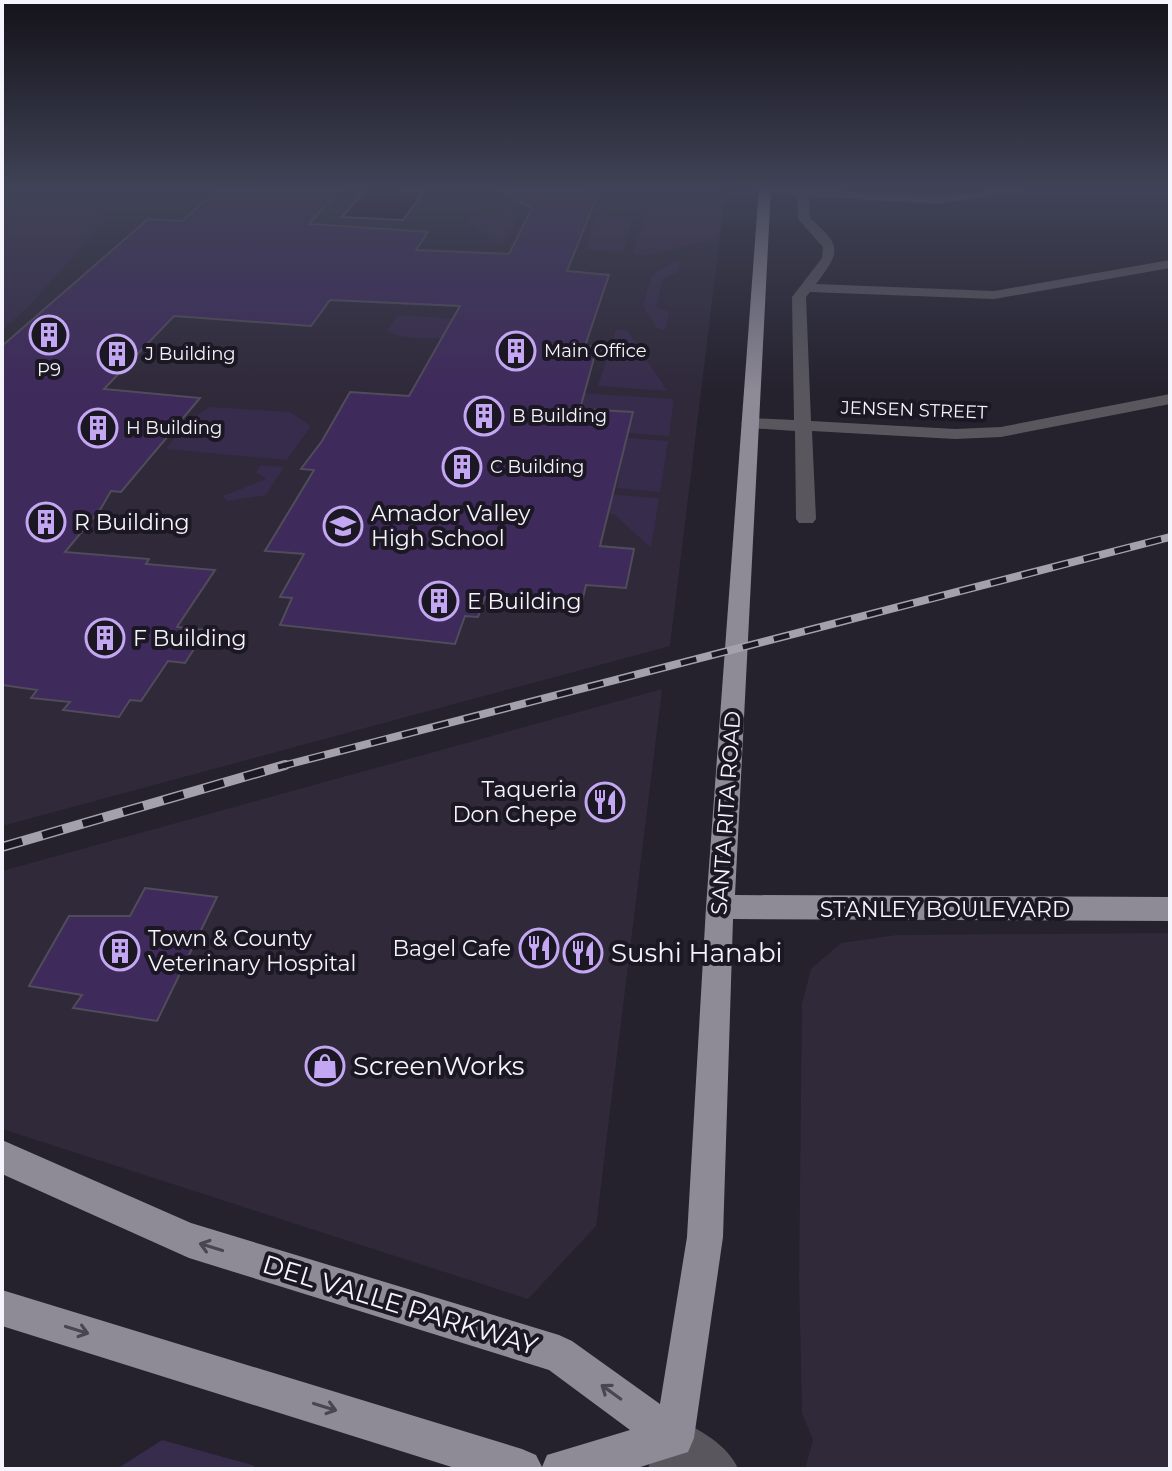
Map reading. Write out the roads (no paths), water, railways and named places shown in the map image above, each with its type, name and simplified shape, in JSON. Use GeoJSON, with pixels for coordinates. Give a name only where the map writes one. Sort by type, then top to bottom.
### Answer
{"type":"FeatureCollection","features":[{"type":"Feature","properties":{"kind":"main road","name":"SANTA RITA ROAD"},"geometry":{"type":"LineString","coordinates":[[671,1453],[705,1237],[720,907],[761,256]]}},
{"type":"Feature","properties":{"kind":"main road","name":"STANLEY BOULEVARD"},"geometry":{"type":"LineString","coordinates":[[720,907],[1170,909]]}},
{"type":"Feature","properties":{"kind":"main road","name":"DEL VALLE PARKWAY"},"geometry":{"type":"LineString","coordinates":[[2,1157],[189,1240],[559,1354],[671,1453]]}},
{"type":"Feature","properties":{"kind":"main road"},"geometry":{"type":"LineString","coordinates":[[2,1308],[522,1469]]}},
{"type":"Feature","properties":{"kind":"main road"},"geometry":{"type":"LineString","coordinates":[[561,1469],[671,1453]]}},
{"type":"Feature","properties":{"kind":"street"},"geometry":{"type":"LineString","coordinates":[[806,519],[799,297],[829,256]]}},
{"type":"Feature","properties":{"kind":"street"},"geometry":{"type":"LineString","coordinates":[[807,288],[994,295],[1170,264]]}},
{"type":"Feature","properties":{"kind":"street","name":"JENSEN STREET"},"geometry":{"type":"LineString","coordinates":[[750,423],[955,434],[1001,432],[1170,399]]}},
{"type":"Feature","properties":{"kind":"street"},"geometry":{"type":"LineString","coordinates":[[671,1453],[718,1469]]}},
{"type":"Feature","properties":{"kind":"railway"},"geometry":{"type":"LineString","coordinates":[[279,767],[1170,537]]}},
{"type":"Feature","properties":{"kind":"railway"},"geometry":{"type":"LineString","coordinates":[[279,767],[285,765]]}},
{"type":"Feature","properties":{"kind":"railway"},"geometry":{"type":"LineString","coordinates":[[2,847],[279,767]]}},
{"type":"Feature","properties":{"kind":"place","name":"P9"},"geometry":{"type":"Point","coordinates":[49,335]}},
{"type":"Feature","properties":{"kind":"place","name":"Main Office"},"geometry":{"type":"Point","coordinates":[516,351]}},
{"type":"Feature","properties":{"kind":"place","name":"J Building"},"geometry":{"type":"Point","coordinates":[117,354]}},
{"type":"Feature","properties":{"kind":"place","name":"B Building"},"geometry":{"type":"Point","coordinates":[484,416]}},
{"type":"Feature","properties":{"kind":"place","name":"H Building"},"geometry":{"type":"Point","coordinates":[98,428]}},
{"type":"Feature","properties":{"kind":"place","name":"C Building"},"geometry":{"type":"Point","coordinates":[462,467]}},
{"type":"Feature","properties":{"kind":"place","name":"R Building"},"geometry":{"type":"Point","coordinates":[46,522]}},
{"type":"Feature","properties":{"kind":"place","name":"Amador Valley High School"},"geometry":{"type":"Point","coordinates":[343,526]}},
{"type":"Feature","properties":{"kind":"place","name":"E Building"},"geometry":{"type":"Point","coordinates":[439,601]}},
{"type":"Feature","properties":{"kind":"place","name":"F Building"},"geometry":{"type":"Point","coordinates":[105,638]}},
{"type":"Feature","properties":{"kind":"place","name":"Taqueria Don Chepe"},"geometry":{"type":"Point","coordinates":[605,802]}},
{"type":"Feature","properties":{"kind":"place","name":"Bagel Cafe"},"geometry":{"type":"Point","coordinates":[539,948]}},
{"type":"Feature","properties":{"kind":"place","name":"Town & County Veterinary Hospital"},"geometry":{"type":"Point","coordinates":[120,951]}},
{"type":"Feature","properties":{"kind":"place","name":"Sushi Hanabi"},"geometry":{"type":"Point","coordinates":[583,953]}},
{"type":"Feature","properties":{"kind":"place","name":"ScreenWorks"},"geometry":{"type":"Point","coordinates":[325,1066]}}]}
